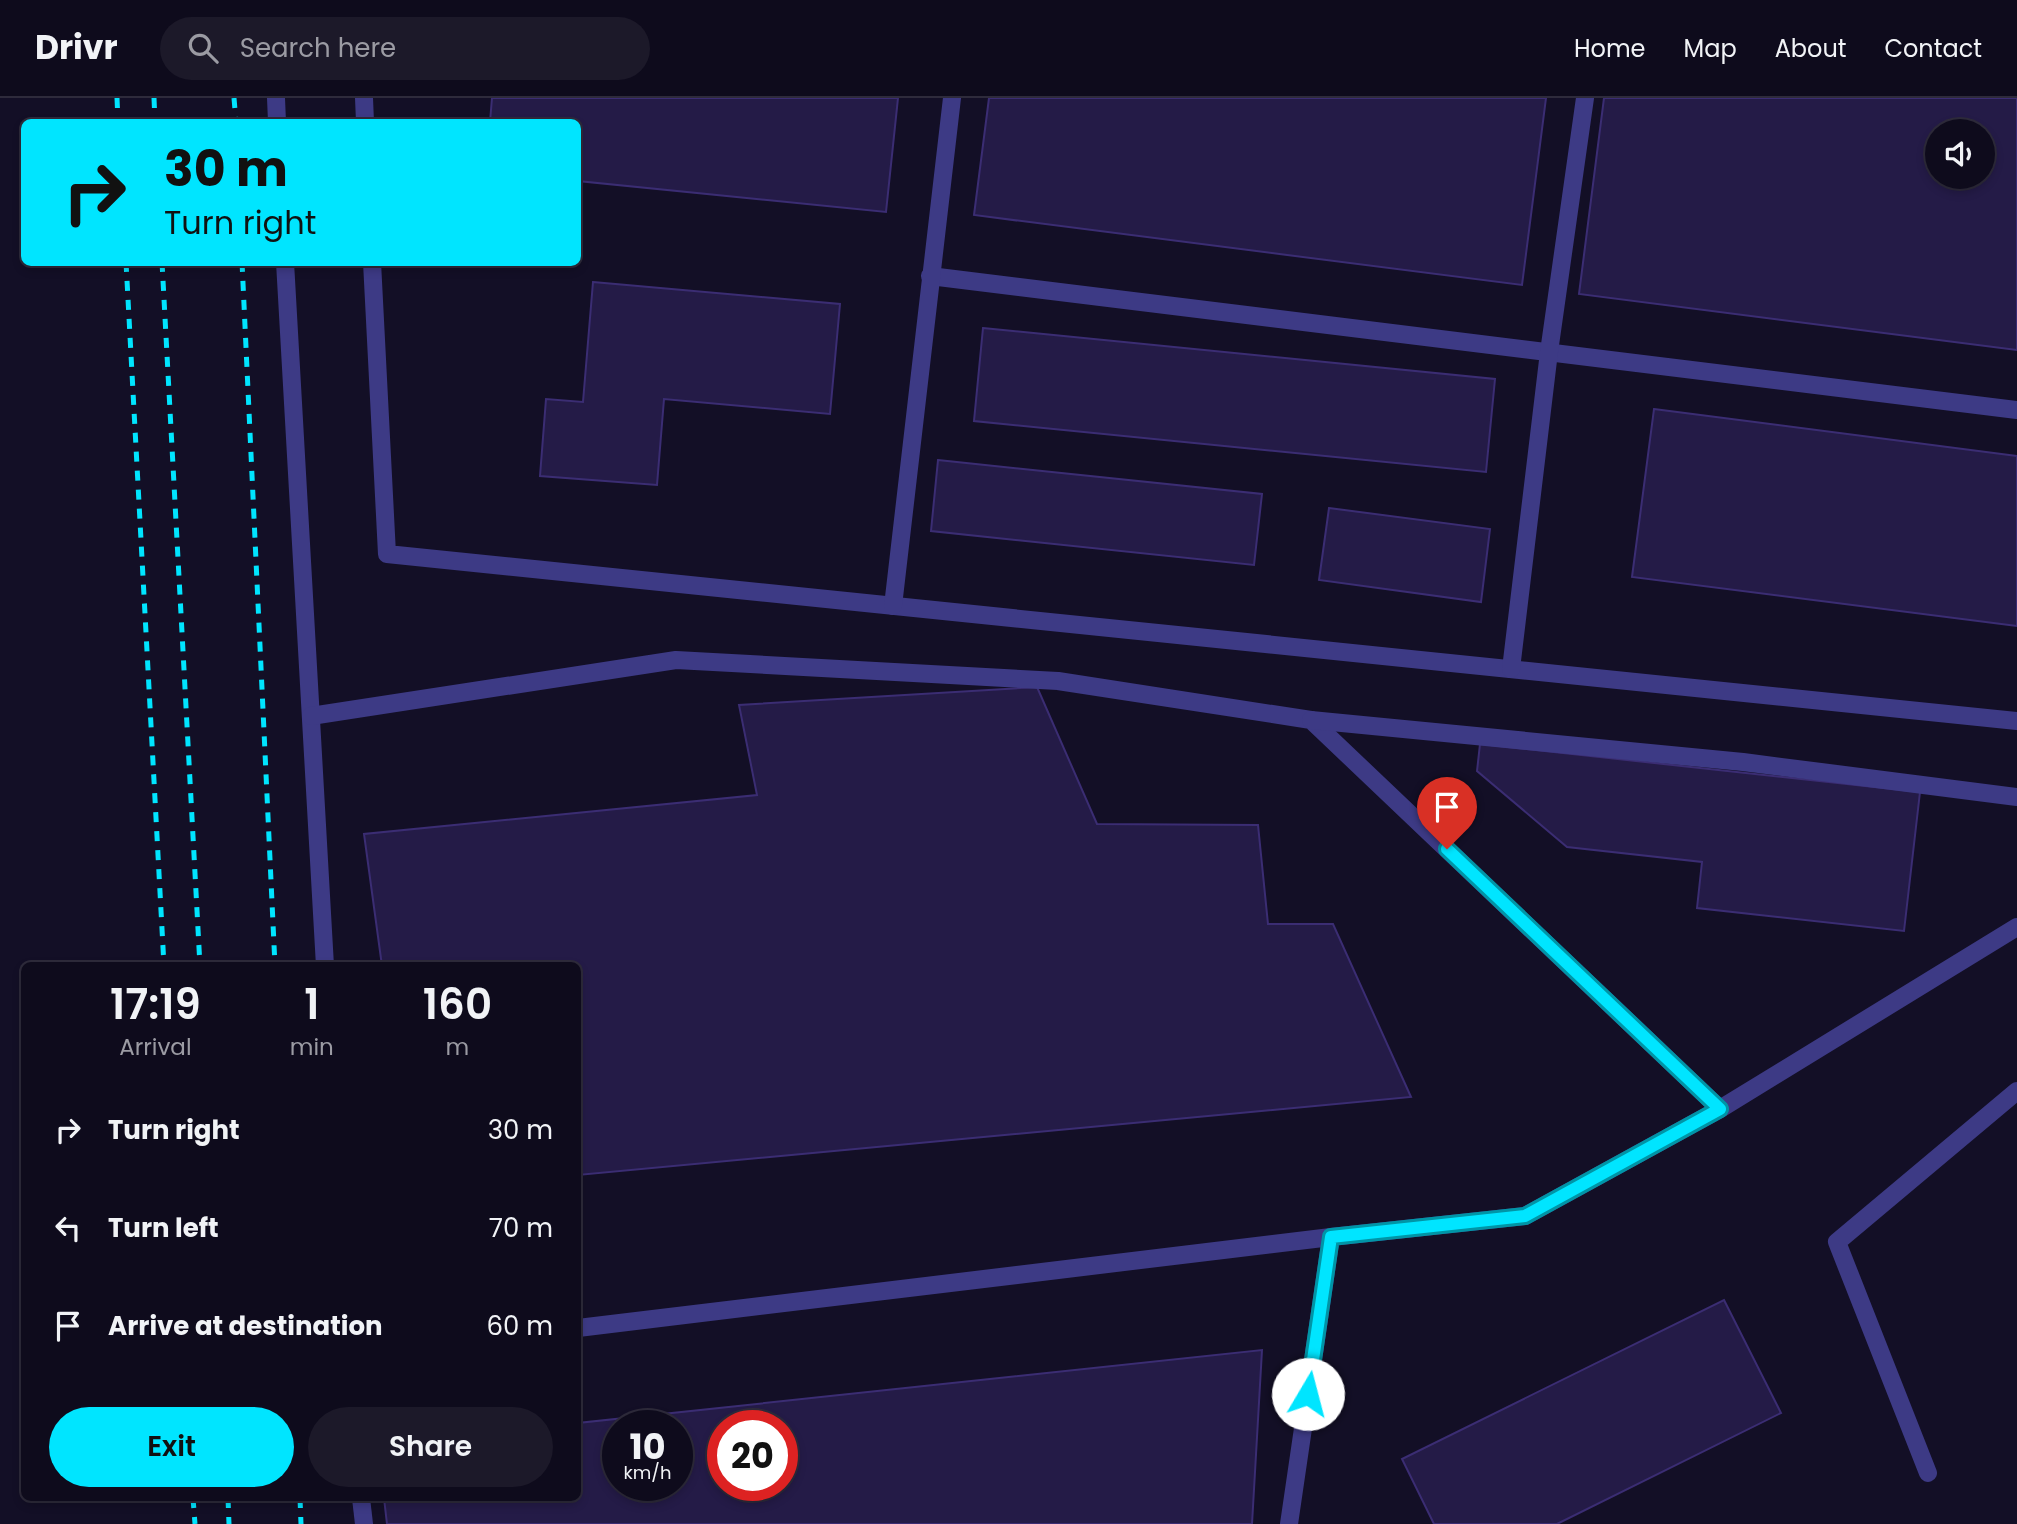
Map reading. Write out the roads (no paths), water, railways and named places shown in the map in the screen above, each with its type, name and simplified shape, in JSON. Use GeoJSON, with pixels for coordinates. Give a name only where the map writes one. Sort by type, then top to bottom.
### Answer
{"type":"FeatureCollection","features":[{"type":"Feature","properties":{"kind":"lane"},"geometry":{"type":"LineString","coordinates":[[275,98],[277,119]]}},
{"type":"Feature","properties":{"kind":"lane"},"geometry":{"type":"LineString","coordinates":[[364,98],[365,119]]}},
{"type":"Feature","properties":{"kind":"lane"},"geometry":{"type":"LineString","coordinates":[[894,606],[952,98]]}},
{"type":"Feature","properties":{"kind":"lane"},"geometry":{"type":"LineString","coordinates":[[1511,669],[1549,352],[1585,98]]}},
{"type":"Feature","properties":{"kind":"lane"},"geometry":{"type":"LineString","coordinates":[[285,266],[325,962]]}},
{"type":"Feature","properties":{"kind":"lane"},"geometry":{"type":"LineString","coordinates":[[372,266],[387,554],[2017,721]]}},
{"type":"Feature","properties":{"kind":"lane"},"geometry":{"type":"LineString","coordinates":[[930,276],[2017,410]]}},
{"type":"Feature","properties":{"kind":"lane"},"geometry":{"type":"LineString","coordinates":[[311,716],[676,660],[1058,681],[1311,720],[1743,762],[2017,797]]}},
{"type":"Feature","properties":{"kind":"lane"},"geometry":{"type":"LineString","coordinates":[[1311,720],[1720,1109]]}},
{"type":"Feature","properties":{"kind":"lane"},"geometry":{"type":"LineString","coordinates":[[581,1328],[1525,1216],[1720,1109],[2017,928]]}},
{"type":"Feature","properties":{"kind":"lane"},"geometry":{"type":"LineString","coordinates":[[1928,1473],[1837,1242],[2017,1091]]}},
{"type":"Feature","properties":{"kind":"lane"},"geometry":{"type":"LineString","coordinates":[[1289,1524],[1331,1237]]}},
{"type":"Feature","properties":{"kind":"lane"},"geometry":{"type":"LineString","coordinates":[[361,1501],[364,1524]]}},
{"type":"Feature","properties":{"kind":"railway"},"geometry":{"type":"LineString","coordinates":[[117,98],[118,119]]}},
{"type":"Feature","properties":{"kind":"railway"},"geometry":{"type":"LineString","coordinates":[[154,98],[155,119]]}},
{"type":"Feature","properties":{"kind":"railway"},"geometry":{"type":"LineString","coordinates":[[234,98],[236,119]]}},
{"type":"Feature","properties":{"kind":"railway"},"geometry":{"type":"LineString","coordinates":[[126,266],[164,962]]}},
{"type":"Feature","properties":{"kind":"railway"},"geometry":{"type":"LineString","coordinates":[[162,266],[200,962]]}},
{"type":"Feature","properties":{"kind":"railway"},"geometry":{"type":"LineString","coordinates":[[242,266],[275,962]]}},
{"type":"Feature","properties":{"kind":"railway"},"geometry":{"type":"LineString","coordinates":[[193,1501],[195,1524]]}},
{"type":"Feature","properties":{"kind":"railway"},"geometry":{"type":"LineString","coordinates":[[228,1501],[229,1524]]}},
{"type":"Feature","properties":{"kind":"railway"},"geometry":{"type":"LineString","coordinates":[[300,1501],[301,1524]]}}]}
